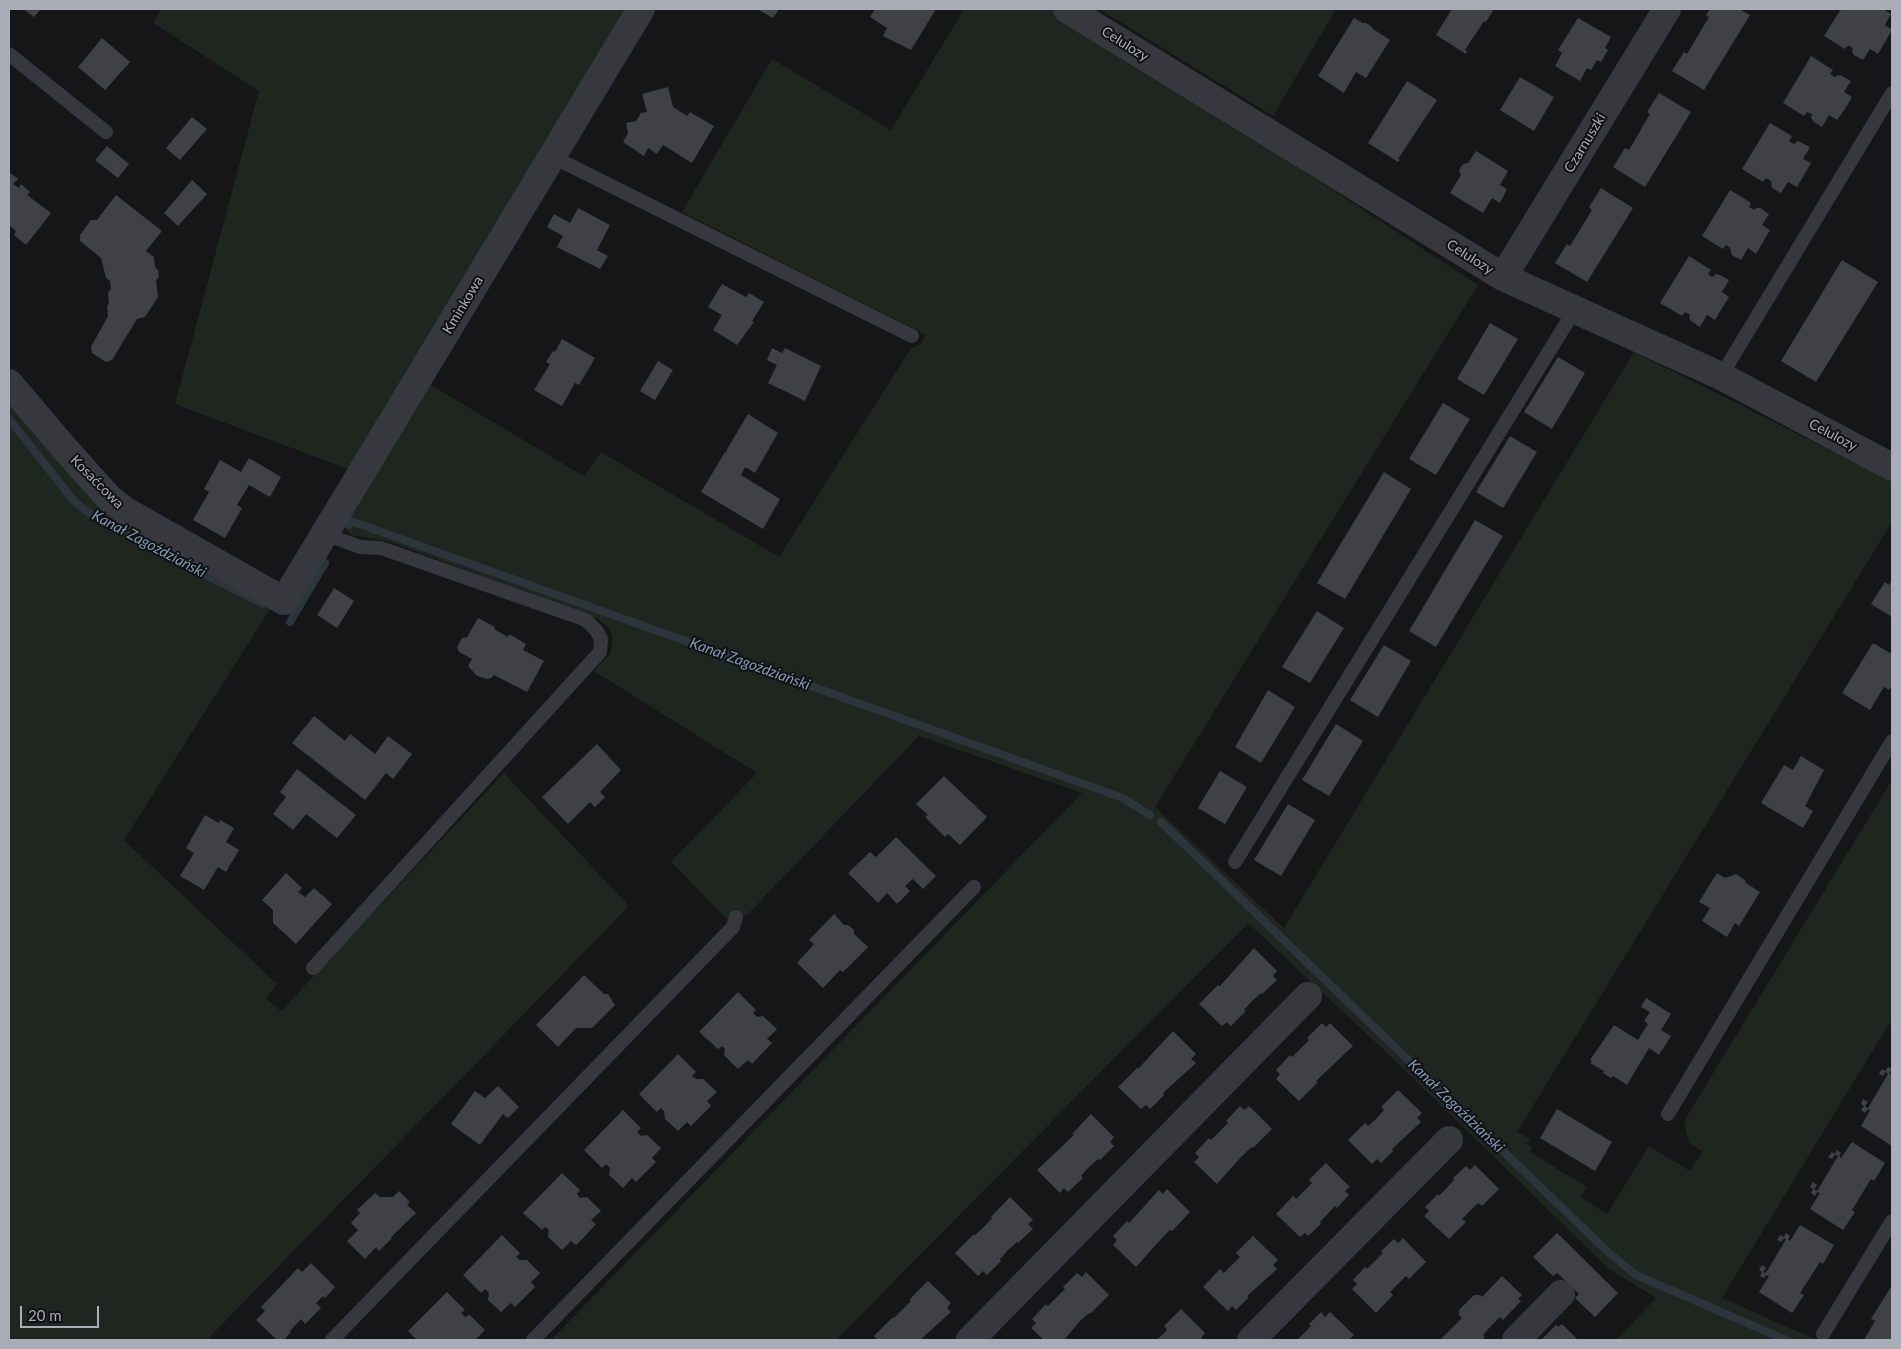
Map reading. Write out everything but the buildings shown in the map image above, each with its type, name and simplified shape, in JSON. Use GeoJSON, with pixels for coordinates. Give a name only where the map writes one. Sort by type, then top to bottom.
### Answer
{"type":"FeatureCollection","features":[{"type":"Feature","properties":{"kind":"street","name":"Kminkowa"},"geometry":{"type":"LineString","coordinates":[[284,601],[641,9]]}},
{"type":"Feature","properties":{"kind":"street","name":"Celulozy"},"geometry":{"type":"LineString","coordinates":[[1067,9],[1503,277],[1574,311],[1721,376],[1892,467]]}},
{"type":"Feature","properties":{"kind":"street","name":"Czarnuszki"},"geometry":{"type":"LineString","coordinates":[[1503,277],[1667,9]]}},
{"type":"Feature","properties":{"kind":"street","name":"Kosaćcowa"},"geometry":{"type":"LineString","coordinates":[[9,383],[109,498],[124,510],[284,601]]}},
{"type":"Feature","properties":{"kind":"street"},"geometry":{"type":"LineString","coordinates":[[970,1340],[1308,996]]}},
{"type":"Feature","properties":{"kind":"street"},"geometry":{"type":"LineString","coordinates":[[1251,1340],[1449,1140]]}},
{"type":"Feature","properties":{"kind":"street"},"geometry":{"type":"LineString","coordinates":[[1516,1340],[1561,1294]]}},
{"type":"Feature","properties":{"kind":"lane"},"geometry":{"type":"LineString","coordinates":[[9,54],[106,132]]}},
{"type":"Feature","properties":{"kind":"lane"},"geometry":{"type":"LineString","coordinates":[[1721,376],[1892,93]]}},
{"type":"Feature","properties":{"kind":"lane"},"geometry":{"type":"LineString","coordinates":[[553,157],[912,336]]}},
{"type":"Feature","properties":{"kind":"lane"},"geometry":{"type":"LineString","coordinates":[[1235,862],[1574,311]]}},
{"type":"Feature","properties":{"kind":"lane"},"geometry":{"type":"LineString","coordinates":[[313,968],[600,652],[601,639],[596,630],[586,620],[381,548],[360,547],[325,534]]}},
{"type":"Feature","properties":{"kind":"lane"},"geometry":{"type":"LineString","coordinates":[[1668,1114],[1892,741]]}},
{"type":"Feature","properties":{"kind":"lane"},"geometry":{"type":"LineString","coordinates":[[533,1340],[974,887]]}},
{"type":"Feature","properties":{"kind":"lane"},"geometry":{"type":"LineString","coordinates":[[332,1340],[733,927],[736,916]]}},
{"type":"Feature","properties":{"kind":"lane"},"geometry":{"type":"LineString","coordinates":[[1823,1334],[1892,1221]]}},
{"type":"Feature","properties":{"kind":"shaded area"},"geometry":{"type":"Polygon","coordinates":[[[161,9],[629,9],[353,471],[175,404],[259,91],[153,23],[161,9]]]}},
{"type":"Feature","properties":{"kind":"shaded area"},"geometry":{"type":"Polygon","coordinates":[[[964,9],[1051,9],[1255,139],[1478,285],[1155,807],[1284,928],[1634,352],[1892,481],[1892,522],[1517,1132],[1530,1139],[1527,1144],[1532,1147],[1530,1152],[1587,1187],[1581,1197],[1607,1214],[1649,1146],[1690,1171],[1703,1151],[1689,1143],[1684,1121],[1892,780],[1892,1019],[1722,1298],[1817,1340],[1616,1340],[1656,1298],[1608,1268],[1386,1052],[1248,923],[836,1340],[551,1340],[1082,793],[919,736],[747,915],[726,918],[671,862],[757,773],[594,671],[610,654],[613,636],[607,626],[598,619],[388,541],[351,535],[341,524],[426,382],[584,476],[601,452],[779,557],[911,348],[920,345],[926,335],[682,212],[772,59],[891,130],[964,9]]]}},
{"type":"Feature","properties":{"kind":"shaded area"},"geometry":{"type":"Polygon","coordinates":[[[1099,9],[1336,9],[1273,116],[1099,9]]]}},
{"type":"Feature","properties":{"kind":"shaded area"},"geometry":{"type":"Polygon","coordinates":[[[9,402],[108,508],[275,601],[124,840],[277,984],[266,998],[281,1011],[504,773],[629,906],[207,1340],[9,1340],[9,402]]]}},
{"type":"Feature","properties":{"kind":"waterway","name":"Kanał Zagoździański"},"geometry":{"type":"LineString","coordinates":[[9,419],[74,501],[89,513],[116,529],[263,604]]}},
{"type":"Feature","properties":{"kind":"waterway","name":"Kanał Zagoździański"},"geometry":{"type":"LineString","coordinates":[[349,525],[351,521],[1123,798],[1150,815]]}},
{"type":"Feature","properties":{"kind":"waterway","name":"Kanał Zagoździański"},"geometry":{"type":"LineString","coordinates":[[290,622],[325,563]]}},
{"type":"Feature","properties":{"kind":"waterway","name":"Kanał Zagoździański"},"geometry":{"type":"LineString","coordinates":[[1161,822],[1609,1253],[1636,1275],[1786,1340]]}}]}
